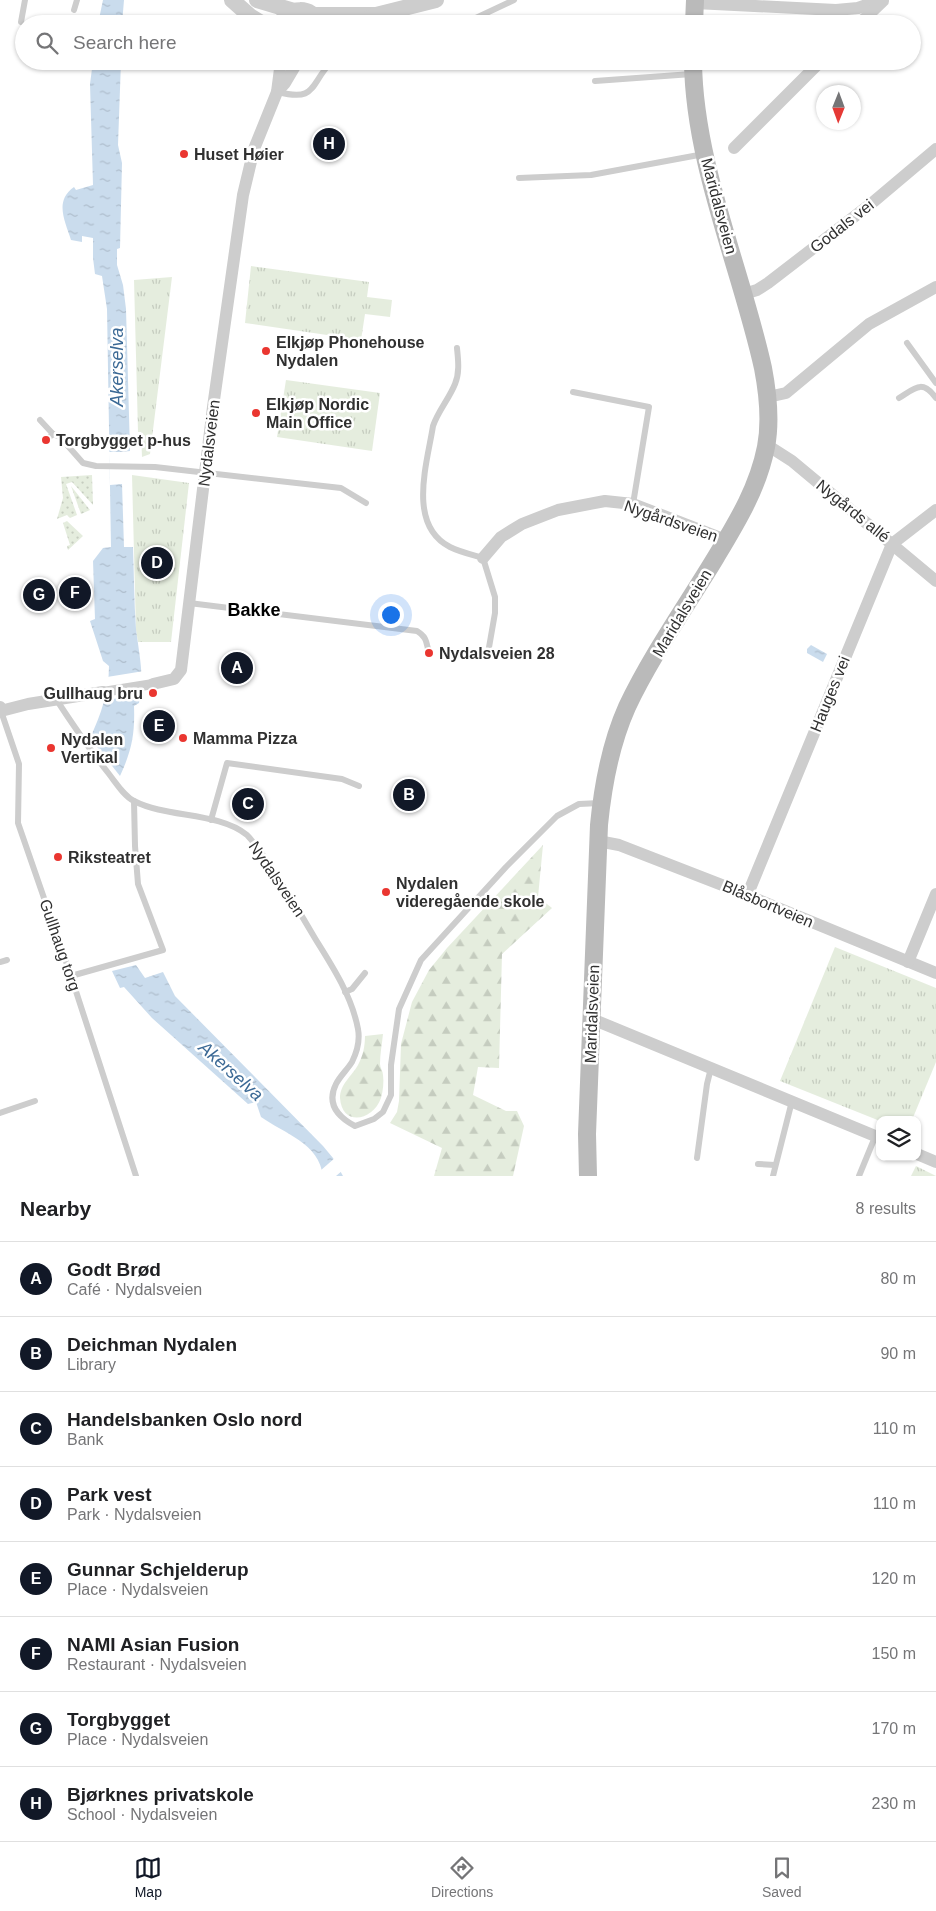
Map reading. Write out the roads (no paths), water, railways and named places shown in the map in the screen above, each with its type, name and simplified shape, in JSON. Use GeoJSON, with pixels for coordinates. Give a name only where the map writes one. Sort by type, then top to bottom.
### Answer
{"type":"FeatureCollection","features":[{"type":"Feature","properties":{"kind":"main road"},"geometry":{"type":"LineString","coordinates":[[694,15],[695,1]]}},
{"type":"Feature","properties":{"kind":"main road","name":"Maridalsveien"},"geometry":{"type":"LineString","coordinates":[[588,1176],[587,1134],[598,841],[601,803],[610,753],[627,707],[650,665],[741,516],[759,477],[767,445],[768,397],[760,354],[705,153],[697,115],[693,70]]}},
{"type":"Feature","properties":{"kind":"street"},"geometry":{"type":"LineString","coordinates":[[232,0],[249,15]]}},
{"type":"Feature","properties":{"kind":"street"},"geometry":{"type":"LineString","coordinates":[[257,0],[294,10],[305,10],[312,15]]}},
{"type":"Feature","properties":{"kind":"street"},"geometry":{"type":"LineString","coordinates":[[380,15],[436,0]]}},
{"type":"Feature","properties":{"kind":"street"},"geometry":{"type":"LineString","coordinates":[[695,1],[836,10],[858,8],[880,0]]}},
{"type":"Feature","properties":{"kind":"street"},"geometry":{"type":"LineString","coordinates":[[869,15],[884,0]]}},
{"type":"Feature","properties":{"kind":"street"},"geometry":{"type":"LineString","coordinates":[[287,15],[294,10]]}},
{"type":"Feature","properties":{"kind":"street","name":"Nydalsveien"},"geometry":{"type":"LineString","coordinates":[[1,709],[152,684],[174,679],[181,670],[213,407],[246,179],[256,143],[277,92],[280,70]]}},
{"type":"Feature","properties":{"kind":"street","name":"Nydalsveien"},"geometry":{"type":"LineString","coordinates":[[277,92],[293,70]]}},
{"type":"Feature","properties":{"kind":"street"},"geometry":{"type":"LineString","coordinates":[[734,148],[813,70]]}},
{"type":"Feature","properties":{"kind":"street","name":"Godals vei"},"geometry":{"type":"LineString","coordinates":[[744,294],[768,284],[936,149]]}},
{"type":"Feature","properties":{"kind":"street"},"geometry":{"type":"LineString","coordinates":[[768,397],[786,393],[869,324],[936,287]]}},
{"type":"Feature","properties":{"kind":"street","name":"Nygårds allé"},"geometry":{"type":"LineString","coordinates":[[767,445],[792,461],[936,581]]}},
{"type":"Feature","properties":{"kind":"street","name":"Nygårdsveien"},"geometry":{"type":"LineString","coordinates":[[483,558],[501,537],[534,519],[558,510],[605,501],[633,504],[726,540]]}},
{"type":"Feature","properties":{"kind":"street","name":"Hauges vei"},"geometry":{"type":"LineString","coordinates":[[747,896],[892,544],[936,510]]}},
{"type":"Feature","properties":{"kind":"street","name":"Blåsbortveien"},"geometry":{"type":"LineString","coordinates":[[598,841],[619,845],[936,973]]}},
{"type":"Feature","properties":{"kind":"street"},"geometry":{"type":"LineString","coordinates":[[908,962],[936,894]]}},
{"type":"Feature","properties":{"kind":"street"},"geometry":{"type":"LineString","coordinates":[[592,1019],[876,1137]]}},
{"type":"Feature","properties":{"kind":"street"},"geometry":{"type":"LineString","coordinates":[[921,1156],[936,1162]]}},
{"type":"Feature","properties":{"kind":"lane"},"geometry":{"type":"LineString","coordinates":[[22,15],[25,0]]}},
{"type":"Feature","properties":{"kind":"lane"},"geometry":{"type":"LineString","coordinates":[[74,10],[77,0]]}},
{"type":"Feature","properties":{"kind":"lane"},"geometry":{"type":"LineString","coordinates":[[482,15],[514,0]]}},
{"type":"Feature","properties":{"kind":"lane"},"geometry":{"type":"LineString","coordinates":[[277,92],[292,96],[306,94],[325,70]]}},
{"type":"Feature","properties":{"kind":"lane"},"geometry":{"type":"LineString","coordinates":[[595,81],[678,70]]}},
{"type":"Feature","properties":{"kind":"lane"},"geometry":{"type":"LineString","coordinates":[[519,178],[591,175],[705,153]]}},
{"type":"Feature","properties":{"kind":"lane"},"geometry":{"type":"LineString","coordinates":[[907,343],[936,383]]}},
{"type":"Feature","properties":{"kind":"lane"},"geometry":{"type":"LineString","coordinates":[[457,348],[458,367],[456,382],[437,414],[433,426],[422,501],[428,523],[437,537],[450,547],[483,558],[495,597],[495,612],[488,653]]}},
{"type":"Feature","properties":{"kind":"lane"},"geometry":{"type":"LineString","coordinates":[[899,398],[916,387],[923,386],[929,389],[936,398]]}},
{"type":"Feature","properties":{"kind":"lane"},"geometry":{"type":"LineString","coordinates":[[574,392],[648,407],[633,504]]}},
{"type":"Feature","properties":{"kind":"lane"},"geometry":{"type":"LineString","coordinates":[[40,420],[53,434],[60,437],[83,463],[96,466],[155,466],[341,488],[366,503]]}},
{"type":"Feature","properties":{"kind":"lane"},"geometry":{"type":"LineString","coordinates":[[46,440],[53,434]]}},
{"type":"Feature","properties":{"kind":"lane"},"geometry":{"type":"LineString","coordinates":[[189,603],[417,631],[427,640],[429,652]]}},
{"type":"Feature","properties":{"kind":"lane","name":"Nydalsveien"},"geometry":{"type":"LineString","coordinates":[[56,700],[86,745],[122,792],[134,801],[158,809],[234,827],[247,835],[260,849],[338,974],[352,1009],[358,1030],[358,1044],[352,1062],[337,1083],[332,1094],[337,1113],[342,1119],[355,1126],[374,1119],[383,1112],[391,1095],[390,1065],[399,1009],[421,960],[506,867],[557,816],[578,804],[588,802],[601,803]]}},
{"type":"Feature","properties":{"kind":"lane","name":"Gullhaug torg"},"geometry":{"type":"LineString","coordinates":[[1,709],[18,764],[18,823],[71,976],[136,1176]]}},
{"type":"Feature","properties":{"kind":"lane"},"geometry":{"type":"LineString","coordinates":[[210,820],[227,763],[342,779],[359,786]]}},
{"type":"Feature","properties":{"kind":"lane"},"geometry":{"type":"LineString","coordinates":[[71,976],[163,950],[138,884],[134,801]]}},
{"type":"Feature","properties":{"kind":"lane"},"geometry":{"type":"LineString","coordinates":[[0,962],[7,960]]}},
{"type":"Feature","properties":{"kind":"lane"},"geometry":{"type":"LineString","coordinates":[[345,992],[352,989],[364,973]]}},
{"type":"Feature","properties":{"kind":"lane"},"geometry":{"type":"LineString","coordinates":[[697,1158],[707,1084],[712,1068]]}},
{"type":"Feature","properties":{"kind":"lane"},"geometry":{"type":"LineString","coordinates":[[0,1113],[35,1101]]}},
{"type":"Feature","properties":{"kind":"lane"},"geometry":{"type":"LineString","coordinates":[[773,1176],[792,1101]]}},
{"type":"Feature","properties":{"kind":"lane"},"geometry":{"type":"LineString","coordinates":[[859,1176],[876,1142]]}},
{"type":"Feature","properties":{"kind":"lane"},"geometry":{"type":"LineString","coordinates":[[758,1164],[775,1165]]}},
{"type":"Feature","properties":{"kind":"water"},"geometry":{"type":"Polygon","coordinates":[[[103,0],[124,0],[123,15],[100,15],[103,0]]]}},
{"type":"Feature","properties":{"kind":"water","name":"Akerselva"},"geometry":{"type":"Polygon","coordinates":[[[92,70],[121,70],[118,145],[122,163],[120,248],[117,249],[117,265],[123,285],[126,309],[130,451],[121,452],[124,547],[133,547],[135,619],[141,666],[141,694],[139,703],[134,706],[132,742],[120,776],[90,738],[104,703],[109,675],[109,666],[103,661],[90,621],[95,619],[93,561],[103,548],[111,547],[107,309],[102,276],[95,274],[93,238],[82,236],[82,242],[71,240],[63,212],[64,199],[74,187],[76,190],[93,185],[90,84],[92,70]]]}},
{"type":"Feature","properties":{"kind":"water"},"geometry":{"type":"Polygon","coordinates":[[[811,645],[827,654],[823,662],[807,653],[807,649],[811,645]]]}},
{"type":"Feature","properties":{"kind":"water","name":"Akerselva"},"geometry":{"type":"Polygon","coordinates":[[[136,965],[145,978],[163,972],[175,996],[323,1146],[333,1158],[343,1176],[323,1176],[315,1155],[308,1147],[300,1140],[261,1117],[256,1102],[248,1104],[152,1018],[124,987],[120,988],[112,971],[136,965]]]}},
{"type":"Feature","properties":{"kind":"place","name":"Bjørknes privatskole"},"geometry":{"type":"Point","coordinates":[329,144]}},
{"type":"Feature","properties":{"kind":"place","name":"Huset Høier"},"geometry":{"type":"Point","coordinates":[184,154]}},
{"type":"Feature","properties":{"kind":"place","name":"Elkjøp Phonehouse Nydalen"},"geometry":{"type":"Point","coordinates":[266,351]}},
{"type":"Feature","properties":{"kind":"place","name":"Elkjøp Nordic Main Office"},"geometry":{"type":"Point","coordinates":[256,413]}},
{"type":"Feature","properties":{"kind":"place","name":"Torgbygget p-hus"},"geometry":{"type":"Point","coordinates":[46,440]}},
{"type":"Feature","properties":{"kind":"place","name":"Park vest"},"geometry":{"type":"Point","coordinates":[157,563]}},
{"type":"Feature","properties":{"kind":"place","name":"NAMI Asian Fusion"},"geometry":{"type":"Point","coordinates":[75,593]}},
{"type":"Feature","properties":{"kind":"place","name":"Torgbygget"},"geometry":{"type":"Point","coordinates":[39,595]}},
{"type":"Feature","properties":{"kind":"place","name":"Nydalsveien 28"},"geometry":{"type":"Point","coordinates":[429,653]}},
{"type":"Feature","properties":{"kind":"place","name":"Godt Brød"},"geometry":{"type":"Point","coordinates":[237,668]}},
{"type":"Feature","properties":{"kind":"place","name":"Gullhaug bru"},"geometry":{"type":"Point","coordinates":[153,693]}},
{"type":"Feature","properties":{"kind":"place","name":"Gunnar Schjelderup"},"geometry":{"type":"Point","coordinates":[159,726]}},
{"type":"Feature","properties":{"kind":"place","name":"Mamma Pizza"},"geometry":{"type":"Point","coordinates":[183,738]}},
{"type":"Feature","properties":{"kind":"place","name":"Nydalen Vertikal"},"geometry":{"type":"Point","coordinates":[51,748]}},
{"type":"Feature","properties":{"kind":"place","name":"Deichman Nydalen"},"geometry":{"type":"Point","coordinates":[409,795]}},
{"type":"Feature","properties":{"kind":"place","name":"Handelsbanken Oslo nord"},"geometry":{"type":"Point","coordinates":[248,804]}},
{"type":"Feature","properties":{"kind":"place","name":"Riksteatret"},"geometry":{"type":"Point","coordinates":[58,857]}},
{"type":"Feature","properties":{"kind":"place","name":"Nydalen videregående skole"},"geometry":{"type":"Point","coordinates":[386,892]}},
{"type":"Feature","properties":{"kind":"district","name":"Bakke"},"geometry":{"type":"Point","coordinates":[254,610]}}]}
